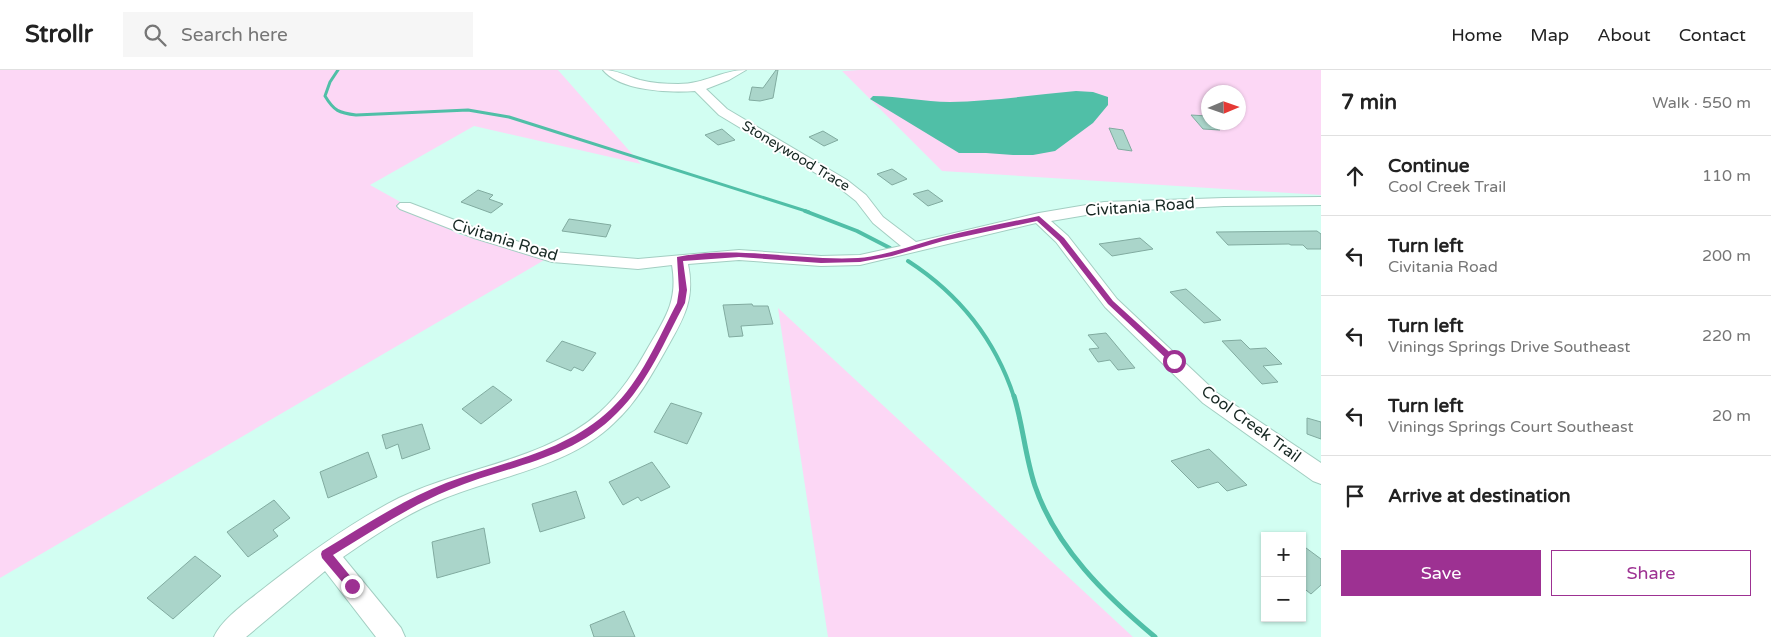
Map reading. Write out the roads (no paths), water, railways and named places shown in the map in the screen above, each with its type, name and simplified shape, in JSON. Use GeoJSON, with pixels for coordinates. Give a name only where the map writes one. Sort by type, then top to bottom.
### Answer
{"type":"FeatureCollection","features":[{"type":"Feature","properties":{"kind":"street"},"geometry":{"type":"LineString","coordinates":[[610,70],[618,76],[645,84],[698,87],[740,70]]}},
{"type":"Feature","properties":{"kind":"street","name":"Stoneywood Trace"},"geometry":{"type":"LineString","coordinates":[[698,87],[723,112],[849,188],[861,198],[878,220],[914,248]]}},
{"type":"Feature","properties":{"kind":"street","name":"Civitania Road"},"geometry":{"type":"LineString","coordinates":[[405,206],[480,235],[552,257],[638,264],[739,255],[843,261],[877,258],[941,240],[1039,218],[1104,207],[1224,202],[1321,201]]}},
{"type":"Feature","properties":{"kind":"street","name":"Cool Creek Trail"},"geometry":{"type":"LineString","coordinates":[[1039,218],[1062,239],[1111,303],[1210,398],[1321,475]]}},
{"type":"Feature","properties":{"kind":"street"},"geometry":{"type":"LineString","coordinates":[[227,637],[264,603],[326,554],[408,505],[448,486],[548,454],[570,444],[599,424],[628,396],[674,318],[681,303],[683,290],[679,259]]}},
{"type":"Feature","properties":{"kind":"street"},"geometry":{"type":"LineString","coordinates":[[326,554],[392,637]]}},
{"type":"Feature","properties":{"kind":"waterway"},"geometry":{"type":"LineString","coordinates":[[338,70],[330,82],[325,96],[331,105],[341,112],[356,115],[468,110],[509,117],[809,212]]}},
{"type":"Feature","properties":{"kind":"waterway"},"geometry":{"type":"LineString","coordinates":[[805,211],[857,231],[890,248]]}},
{"type":"Feature","properties":{"kind":"waterway"},"geometry":{"type":"LineString","coordinates":[[908,261],[943,288],[973,320],[997,356],[1014,397]]}},
{"type":"Feature","properties":{"kind":"waterway"},"geometry":{"type":"LineString","coordinates":[[1014,396],[1035,486],[1044,509],[1056,530],[1069,550],[1101,588],[1155,637]]}}]}
